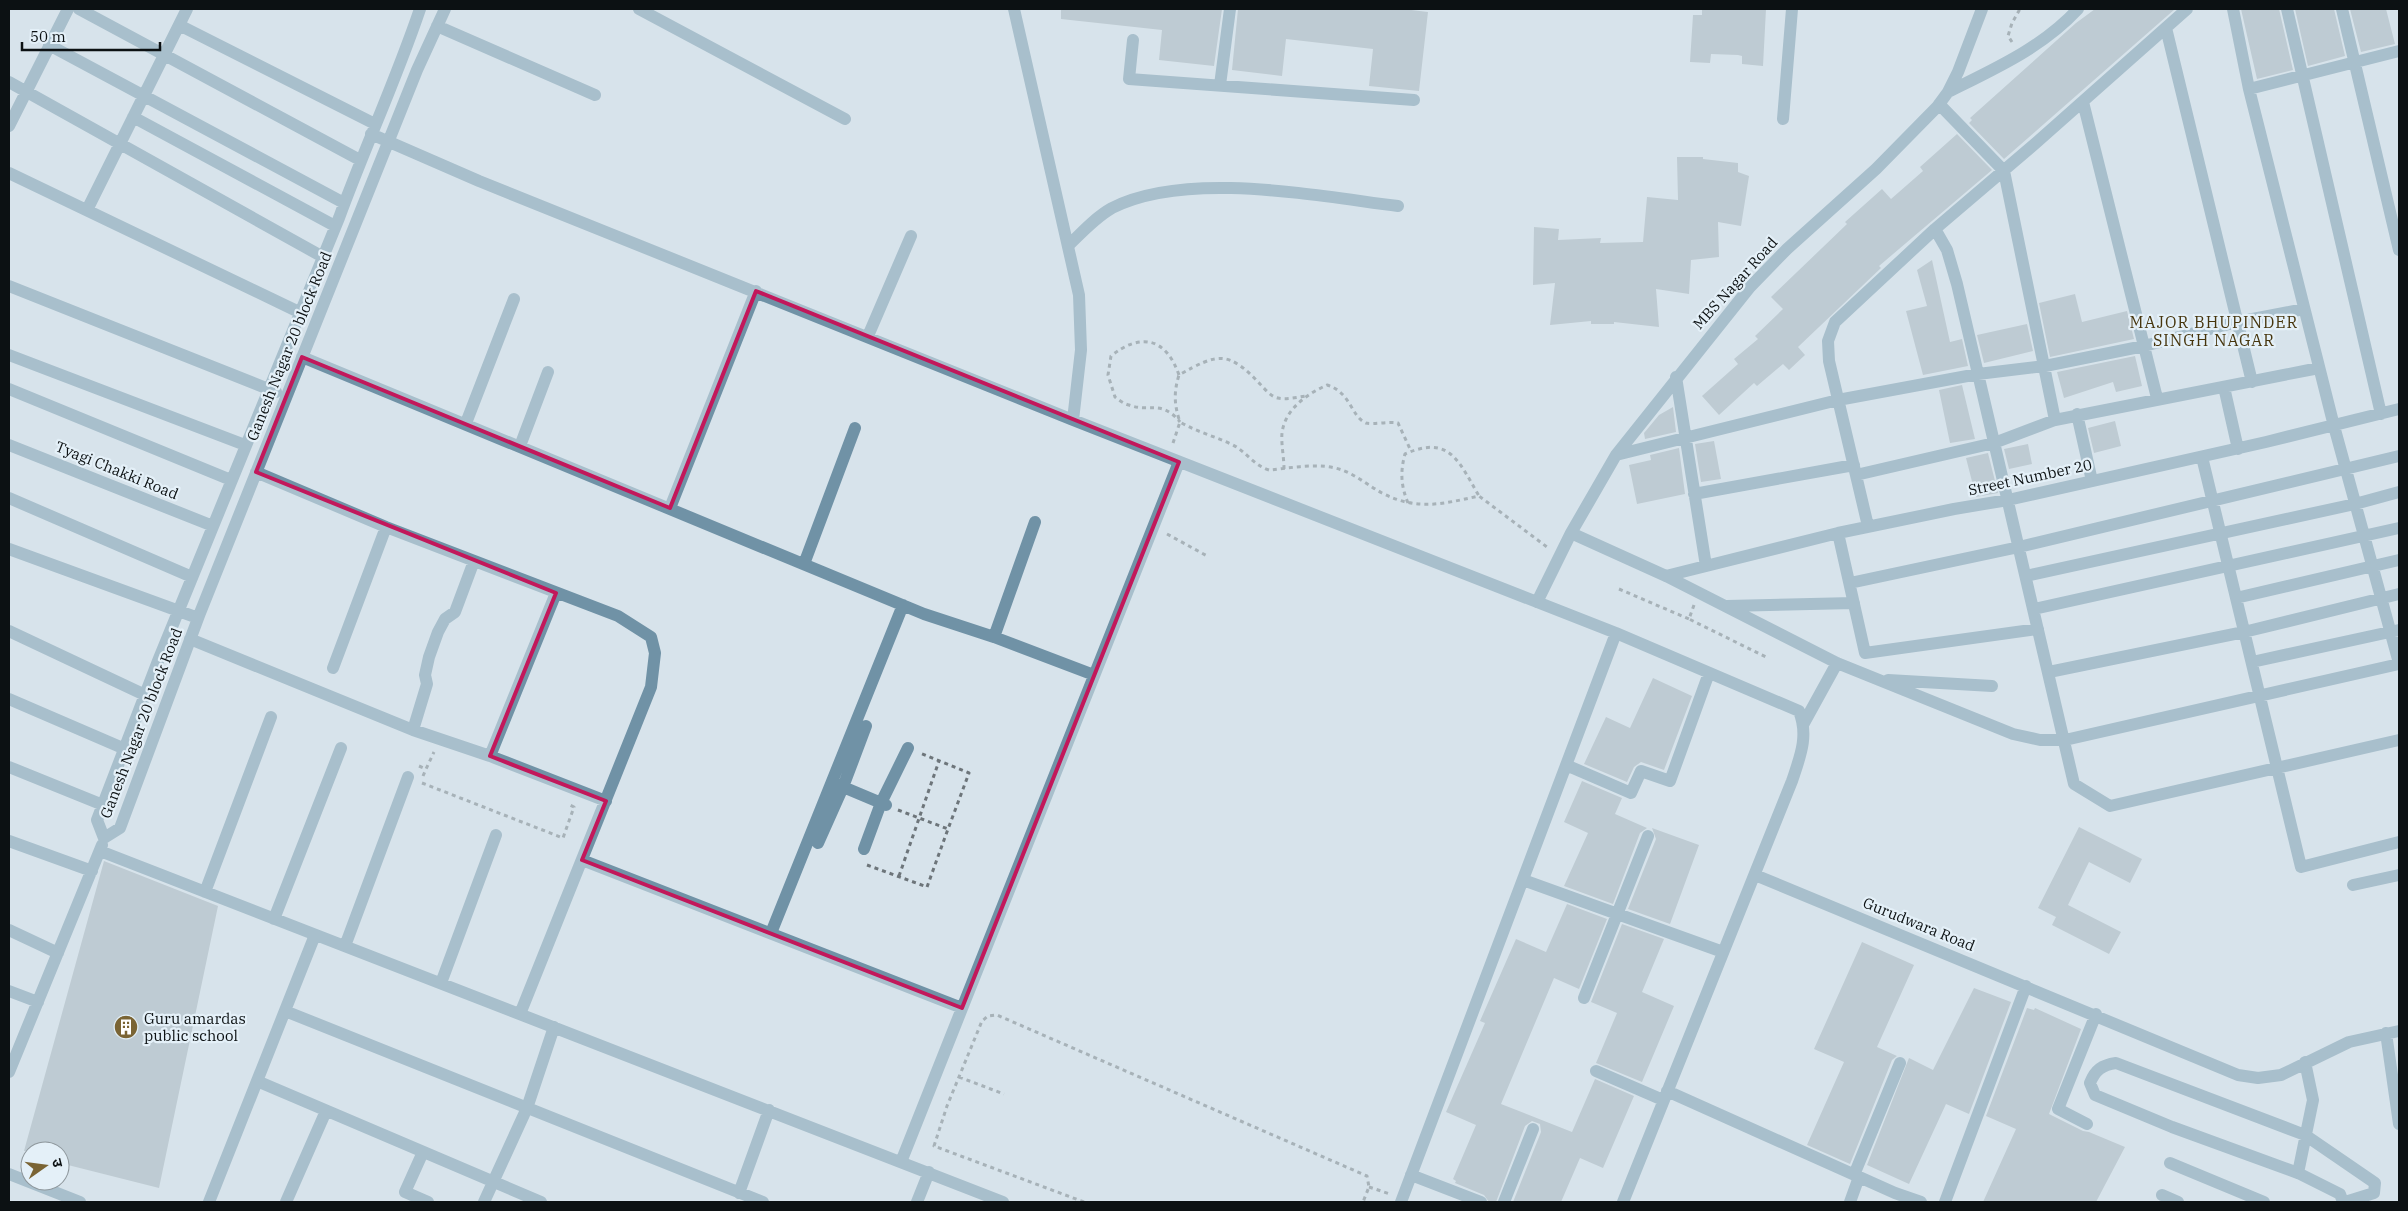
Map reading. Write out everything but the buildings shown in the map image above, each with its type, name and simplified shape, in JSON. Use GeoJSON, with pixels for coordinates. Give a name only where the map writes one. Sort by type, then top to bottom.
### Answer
{"type":"FeatureCollection","features":[{"type":"Feature","properties":{"kind":"street"},"geometry":{"type":"LineString","coordinates":[[9,126],[68,9]]}},
{"type":"Feature","properties":{"kind":"street"},"geometry":{"type":"LineString","coordinates":[[79,9],[360,160]]}},
{"type":"Feature","properties":{"kind":"street"},"geometry":{"type":"LineString","coordinates":[[87,210],[188,9]]}},
{"type":"Feature","properties":{"kind":"street","name":"Ganesh Nagar 20 block Road"},"geometry":{"type":"LineString","coordinates":[[420,9],[405,52],[360,160],[324,256],[178,611],[97,820],[104,838],[120,828],[198,618],[417,70],[445,9]]}},
{"type":"Feature","properties":{"kind":"street"},"geometry":{"type":"LineString","coordinates":[[639,9],[845,119]]}},
{"type":"Feature","properties":{"kind":"street"},"geometry":{"type":"LineString","coordinates":[[1014,9],[1079,295],[1081,350],[1073,420]]}},
{"type":"Feature","properties":{"kind":"street"},"geometry":{"type":"LineString","coordinates":[[1220,85],[1230,9]]}},
{"type":"Feature","properties":{"kind":"street"},"geometry":{"type":"LineString","coordinates":[[1783,119],[1792,9]]}},
{"type":"Feature","properties":{"kind":"street","name":"MBS Nagar Road"},"geometry":{"type":"LineString","coordinates":[[1537,602],[1571,533],[1616,455],[1676,376],[1750,286],[1787,249],[1876,169],[1939,104],[1948,92],[1982,9]]}},
{"type":"Feature","properties":{"kind":"street"},"geometry":{"type":"LineString","coordinates":[[1948,92],[2022,54],[2042,41],[2078,9]]}},
{"type":"Feature","properties":{"kind":"street"},"geometry":{"type":"LineString","coordinates":[[1868,526],[1829,361],[1828,340],[1835,322],[1935,229],[2004,171],[2187,9]]}},
{"type":"Feature","properties":{"kind":"street"},"geometry":{"type":"LineString","coordinates":[[1571,533],[1666,576],[1837,662],[2013,734],[2040,740],[2065,740],[2399,663],[2395,631],[2381,598],[2304,309],[2249,89],[2233,9]]}},
{"type":"Feature","properties":{"kind":"street"},"geometry":{"type":"LineString","coordinates":[[2287,9],[2381,414]]}},
{"type":"Feature","properties":{"kind":"street"},"geometry":{"type":"LineString","coordinates":[[2342,9],[2399,250]]}},
{"type":"Feature","properties":{"kind":"street"},"geometry":{"type":"LineString","coordinates":[[180,25],[373,129],[388,144],[1173,460],[1616,633],[1799,711],[1804,724],[1805,736],[1801,754],[1623,1202]]}},
{"type":"Feature","properties":{"kind":"street"},"geometry":{"type":"LineString","coordinates":[[437,26],[595,95]]}},
{"type":"Feature","properties":{"kind":"street"},"geometry":{"type":"LineString","coordinates":[[2166,28],[2252,382]]}},
{"type":"Feature","properties":{"kind":"street"},"geometry":{"type":"LineString","coordinates":[[1133,40],[1130,79],[1414,100]]}},
{"type":"Feature","properties":{"kind":"street"},"geometry":{"type":"LineString","coordinates":[[49,45],[344,203]]}},
{"type":"Feature","properties":{"kind":"street"},"geometry":{"type":"LineString","coordinates":[[2249,89],[2399,51]]}},
{"type":"Feature","properties":{"kind":"street"},"geometry":{"type":"LineString","coordinates":[[9,82],[324,256]]}},
{"type":"Feature","properties":{"kind":"street"},"geometry":{"type":"LineString","coordinates":[[2083,102],[2157,398]]}},
{"type":"Feature","properties":{"kind":"street"},"geometry":{"type":"LineString","coordinates":[[1939,104],[2004,171],[2055,420]]}},
{"type":"Feature","properties":{"kind":"street"},"geometry":{"type":"LineString","coordinates":[[133,117],[335,226]]}},
{"type":"Feature","properties":{"kind":"street"},"geometry":{"type":"LineString","coordinates":[[9,173],[301,313]]}},
{"type":"Feature","properties":{"kind":"street"},"geometry":{"type":"LineString","coordinates":[[1069,245],[1088,226],[1110,209],[1150,195],[1199,189],[1241,188],[1398,206]]}},
{"type":"Feature","properties":{"kind":"street"},"geometry":{"type":"LineString","coordinates":[[1935,229],[1947,250],[1957,284],[2074,784],[2110,806],[2399,740]]}},
{"type":"Feature","properties":{"kind":"street"},"geometry":{"type":"LineString","coordinates":[[868,336],[911,236]]}},
{"type":"Feature","properties":{"kind":"street"},"geometry":{"type":"LineString","coordinates":[[9,286],[287,396]]}},
{"type":"Feature","properties":{"kind":"street"},"geometry":{"type":"LineString","coordinates":[[670,508],[756,291]]}},
{"type":"Feature","properties":{"kind":"street"},"geometry":{"type":"LineString","coordinates":[[466,424],[514,300]]}},
{"type":"Feature","properties":{"kind":"street"},"geometry":{"type":"LineString","coordinates":[[1616,455],[1838,400],[1978,374],[2045,366],[2144,346],[2237,322],[2304,309]]}},
{"type":"Feature","properties":{"kind":"street"},"geometry":{"type":"LineString","coordinates":[[9,355],[245,445]]}},
{"type":"Feature","properties":{"kind":"street"},"geometry":{"type":"LineString","coordinates":[[302,357],[903,605],[1094,675]]}},
{"type":"Feature","properties":{"kind":"street"},"geometry":{"type":"LineString","coordinates":[[1694,494],[1855,470],[1994,443],[2055,420],[2077,414],[2319,368]]}},
{"type":"Feature","properties":{"kind":"street"},"geometry":{"type":"LineString","coordinates":[[520,446],[548,372]]}},
{"type":"Feature","properties":{"kind":"street"},"geometry":{"type":"LineString","coordinates":[[1676,376],[1706,566]]}},
{"type":"Feature","properties":{"kind":"street"},"geometry":{"type":"LineString","coordinates":[[2224,387],[2238,448]]}},
{"type":"Feature","properties":{"kind":"street"},"geometry":{"type":"LineString","coordinates":[[9,389],[231,480]]}},
{"type":"Feature","properties":{"kind":"street","name":"Street Number 20"},"geometry":{"type":"LineString","coordinates":[[1666,576],[1868,526],[2008,500],[2202,457],[2399,409]]}},
{"type":"Feature","properties":{"kind":"street"},"geometry":{"type":"LineString","coordinates":[[2077,414],[2092,481]]}},
{"type":"Feature","properties":{"kind":"street"},"geometry":{"type":"LineString","coordinates":[[804,564],[855,428]]}},
{"type":"Feature","properties":{"kind":"street","name":"Tyagi Chakki Road"},"geometry":{"type":"LineString","coordinates":[[9,445],[213,526]]}},
{"type":"Feature","properties":{"kind":"street"},"geometry":{"type":"LineString","coordinates":[[1850,583],[2019,547],[2399,456]]}},
{"type":"Feature","properties":{"kind":"street"},"geometry":{"type":"LineString","coordinates":[[2202,457],[2301,867],[2399,842]]}},
{"type":"Feature","properties":{"kind":"street"},"geometry":{"type":"LineString","coordinates":[[901,1162],[1153,527],[1173,460]]}},
{"type":"Feature","properties":{"kind":"street"},"geometry":{"type":"LineString","coordinates":[[256,472],[386,527],[618,616],[651,637],[655,653],[651,687],[520,1014]]}},
{"type":"Feature","properties":{"kind":"street"},"geometry":{"type":"LineString","coordinates":[[2026,576],[2355,504],[2399,492]]}},
{"type":"Feature","properties":{"kind":"street"},"geometry":{"type":"LineString","coordinates":[[9,498],[192,577]]}},
{"type":"Feature","properties":{"kind":"street"},"geometry":{"type":"LineString","coordinates":[[994,637],[1035,522]]}},
{"type":"Feature","properties":{"kind":"street"},"geometry":{"type":"LineString","coordinates":[[333,668],[386,527]]}},
{"type":"Feature","properties":{"kind":"street"},"geometry":{"type":"LineString","coordinates":[[2034,609],[2399,528]]}},
{"type":"Feature","properties":{"kind":"street"},"geometry":{"type":"LineString","coordinates":[[1838,533],[1865,653],[2038,629]]}},
{"type":"Feature","properties":{"kind":"street"},"geometry":{"type":"LineString","coordinates":[[9,550],[198,618]]}},
{"type":"Feature","properties":{"kind":"street"},"geometry":{"type":"LineString","coordinates":[[2236,598],[2399,560]]}},
{"type":"Feature","properties":{"kind":"street"},"geometry":{"type":"LineString","coordinates":[[413,730],[427,684],[425,675],[429,657],[438,632],[445,619],[455,612],[474,562]]}},
{"type":"Feature","properties":{"kind":"street"},"geometry":{"type":"LineString","coordinates":[[490,756],[556,593]]}},
{"type":"Feature","properties":{"kind":"street"},"geometry":{"type":"LineString","coordinates":[[2048,672],[2244,632],[2399,594]]}},
{"type":"Feature","properties":{"kind":"street"},"geometry":{"type":"LineString","coordinates":[[1725,606],[1854,603]]}},
{"type":"Feature","properties":{"kind":"street"},"geometry":{"type":"LineString","coordinates":[[818,843],[837,784],[903,605]]}},
{"type":"Feature","properties":{"kind":"street"},"geometry":{"type":"LineString","coordinates":[[9,631],[145,695]]}},
{"type":"Feature","properties":{"kind":"street"},"geometry":{"type":"LineString","coordinates":[[2252,662],[2395,631]]}},
{"type":"Feature","properties":{"kind":"street"},"geometry":{"type":"LineString","coordinates":[[1402,1200],[1616,633]]}},
{"type":"Feature","properties":{"kind":"street"},"geometry":{"type":"LineString","coordinates":[[190,639],[413,730],[490,756],[606,801]]}},
{"type":"Feature","properties":{"kind":"street"},"geometry":{"type":"LineString","coordinates":[[1804,724],[1837,662]]}},
{"type":"Feature","properties":{"kind":"street"},"geometry":{"type":"LineString","coordinates":[[1566,765],[1631,793],[1641,770],[1670,781],[1709,672]]}},
{"type":"Feature","properties":{"kind":"street"},"geometry":{"type":"LineString","coordinates":[[1878,680],[1992,686]]}},
{"type":"Feature","properties":{"kind":"street"},"geometry":{"type":"LineString","coordinates":[[9,699],[125,749]]}},
{"type":"Feature","properties":{"kind":"street"},"geometry":{"type":"LineString","coordinates":[[205,892],[271,717]]}},
{"type":"Feature","properties":{"kind":"street"},"geometry":{"type":"LineString","coordinates":[[771,933],[837,784],[866,726]]}},
{"type":"Feature","properties":{"kind":"street"},"geometry":{"type":"LineString","coordinates":[[274,919],[341,748]]}},
{"type":"Feature","properties":{"kind":"street"},"geometry":{"type":"LineString","coordinates":[[867,853],[884,804],[912,750]]}},
{"type":"Feature","properties":{"kind":"street"},"geometry":{"type":"LineString","coordinates":[[9,767],[104,805]]}},
{"type":"Feature","properties":{"kind":"street"},"geometry":{"type":"LineString","coordinates":[[346,946],[408,777]]}},
{"type":"Feature","properties":{"kind":"street"},"geometry":{"type":"LineString","coordinates":[[837,784],[884,804]]}},
{"type":"Feature","properties":{"kind":"street"},"geometry":{"type":"LineString","coordinates":[[441,984],[496,835]]}},
{"type":"Feature","properties":{"kind":"street"},"geometry":{"type":"LineString","coordinates":[[1584,998],[1648,836]]}},
{"type":"Feature","properties":{"kind":"street"},"geometry":{"type":"LineString","coordinates":[[9,1072],[12,1057],[38,1002],[104,838]]}},
{"type":"Feature","properties":{"kind":"street"},"geometry":{"type":"LineString","coordinates":[[9,841],[92,871]]}},
{"type":"Feature","properties":{"kind":"street"},"geometry":{"type":"LineString","coordinates":[[100,851],[1003,1202]]}},
{"type":"Feature","properties":{"kind":"street"},"geometry":{"type":"LineString","coordinates":[[582,860],[962,1008]]}},
{"type":"Feature","properties":{"kind":"street","name":"Gurudwara Road"},"geometry":{"type":"LineString","coordinates":[[1754,875],[2238,1074],[2258,1078],[2281,1075],[2349,1042],[2399,1031]]}},
{"type":"Feature","properties":{"kind":"street"},"geometry":{"type":"LineString","coordinates":[[2353,885],[2399,875]]}},
{"type":"Feature","properties":{"kind":"street"},"geometry":{"type":"LineString","coordinates":[[1523,880],[1723,952]]}},
{"type":"Feature","properties":{"kind":"street"},"geometry":{"type":"LineString","coordinates":[[9,930],[58,953]]}},
{"type":"Feature","properties":{"kind":"street"},"geometry":{"type":"LineString","coordinates":[[209,1202],[315,935]]}},
{"type":"Feature","properties":{"kind":"street"},"geometry":{"type":"LineString","coordinates":[[1945,1202],[2026,986]]}},
{"type":"Feature","properties":{"kind":"street"},"geometry":{"type":"LineString","coordinates":[[9,990],[38,1002]]}},
{"type":"Feature","properties":{"kind":"street"},"geometry":{"type":"LineString","coordinates":[[285,1011],[763,1202]]}},
{"type":"Feature","properties":{"kind":"street"},"geometry":{"type":"LineString","coordinates":[[2087,1124],[2058,1109],[2096,1014]]}},
{"type":"Feature","properties":{"kind":"street"},"geometry":{"type":"LineString","coordinates":[[484,1202],[527,1108],[554,1027]]}},
{"type":"Feature","properties":{"kind":"street"},"geometry":{"type":"LineString","coordinates":[[2386,1033],[2399,1124]]}},
{"type":"Feature","properties":{"kind":"street"},"geometry":{"type":"LineString","coordinates":[[2298,1173],[2313,1100],[2305,1062]]}},
{"type":"Feature","properties":{"kind":"street"},"geometry":{"type":"LineString","coordinates":[[1850,1202],[1857,1176],[1900,1063]]}},
{"type":"Feature","properties":{"kind":"street"},"geometry":{"type":"LineString","coordinates":[[2116,1063],[2305,1135],[2375,1183],[2374,1193],[2344,1202],[2340,1194],[2298,1173],[2172,1128],[2095,1096],[2090,1083],[2094,1072],[2107,1064],[2116,1063]]}},
{"type":"Feature","properties":{"kind":"street"},"geometry":{"type":"LineString","coordinates":[[1596,1071],[1665,1096],[1921,1202]]}},
{"type":"Feature","properties":{"kind":"street"},"geometry":{"type":"LineString","coordinates":[[257,1081],[541,1202]]}},
{"type":"Feature","properties":{"kind":"street"},"geometry":{"type":"LineString","coordinates":[[739,1193],[768,1110]]}},
{"type":"Feature","properties":{"kind":"street"},"geometry":{"type":"LineString","coordinates":[[286,1202],[326,1111]]}},
{"type":"Feature","properties":{"kind":"street"},"geometry":{"type":"LineString","coordinates":[[1504,1202],[1533,1129]]}},
{"type":"Feature","properties":{"kind":"street"},"geometry":{"type":"LineString","coordinates":[[423,1152],[405,1192],[428,1202]]}},
{"type":"Feature","properties":{"kind":"street"},"geometry":{"type":"LineString","coordinates":[[2170,1163],[2264,1202]]}},
{"type":"Feature","properties":{"kind":"street"},"geometry":{"type":"LineString","coordinates":[[917,1202],[929,1172]]}},
{"type":"Feature","properties":{"kind":"street"},"geometry":{"type":"LineString","coordinates":[[9,1174],[80,1202]]}},
{"type":"Feature","properties":{"kind":"street"},"geometry":{"type":"LineString","coordinates":[[1411,1175],[1481,1202]]}},
{"type":"Feature","properties":{"kind":"street"},"geometry":{"type":"LineString","coordinates":[[2162,1195],[2178,1202]]}},
{"type":"Feature","properties":{"kind":"path"},"geometry":{"type":"LineString","coordinates":[[2020,9],[2012,23],[2008,36],[2022,54]]}},
{"type":"Feature","properties":{"kind":"path"},"geometry":{"type":"LineString","coordinates":[[1173,460],[1180,422],[1174,403],[1175,388],[1179,375],[1174,362],[1167,352],[1148,341],[1133,343],[1111,356],[1108,374],[1115,397],[1130,406],[1156,407],[1172,412],[1180,422],[1197,432],[1232,444],[1260,468],[1270,470],[1327,467],[1342,470],[1383,493],[1409,504],[1428,506],[1478,496]]}},
{"type":"Feature","properties":{"kind":"path"},"geometry":{"type":"LineString","coordinates":[[1179,375],[1206,360],[1223,358],[1240,364],[1270,394],[1277,398],[1306,396]]}},
{"type":"Feature","properties":{"kind":"path"},"geometry":{"type":"LineString","coordinates":[[1284,469],[1282,433],[1285,421],[1294,407],[1306,396],[1327,385],[1336,388],[1366,423],[1388,421],[1398,423],[1411,451]]}},
{"type":"Feature","properties":{"kind":"path"},"geometry":{"type":"LineString","coordinates":[[1409,504],[1402,488],[1401,468],[1405,454],[1430,446],[1450,452],[1459,462],[1478,496],[1560,557]]}},
{"type":"Feature","properties":{"kind":"path"},"geometry":{"type":"LineString","coordinates":[[1153,527],[1209,558]]}},
{"type":"Feature","properties":{"kind":"path"},"geometry":{"type":"LineString","coordinates":[[1619,589],[1689,618],[1766,657]]}},
{"type":"Feature","properties":{"kind":"path"},"geometry":{"type":"LineString","coordinates":[[1689,618],[1699,593]]}},
{"type":"Feature","properties":{"kind":"path"},"geometry":{"type":"LineString","coordinates":[[867,853],[866,864],[927,887],[969,774],[912,750]]}},
{"type":"Feature","properties":{"kind":"path"},"geometry":{"type":"LineString","coordinates":[[441,755],[432,752],[421,783],[562,838],[574,807],[566,804]]}},
{"type":"Feature","properties":{"kind":"path"},"geometry":{"type":"LineString","coordinates":[[899,876],[921,819],[939,761]]}},
{"type":"Feature","properties":{"kind":"path"},"geometry":{"type":"LineString","coordinates":[[408,777],[413,764],[426,769]]}},
{"type":"Feature","properties":{"kind":"path"},"geometry":{"type":"LineString","coordinates":[[884,804],[948,829]]}},
{"type":"Feature","properties":{"kind":"path"},"geometry":{"type":"LineString","coordinates":[[1084,1202],[934,1146],[982,1021],[988,1016],[997,1015],[1367,1176],[1369,1187],[1363,1202]]}},
{"type":"Feature","properties":{"kind":"path"},"geometry":{"type":"LineString","coordinates":[[959,1077],[1004,1094]]}},
{"type":"Feature","properties":{"kind":"path"},"geometry":{"type":"LineString","coordinates":[[1369,1187],[1402,1200]]}},
{"type":"Feature","properties":{"kind":"highlighted area"},"geometry":{"type":"Polygon","coordinates":[[[756,291],[1179,462],[962,1008],[582,860],[606,801],[490,756],[556,593],[256,472],[302,357],[670,508],[756,291]]]}},
{"type":"Feature","properties":{"kind":"place","name":"Guru amardas public school"},"geometry":{"type":"Point","coordinates":[126,1027]}},
{"type":"Feature","properties":{"kind":"district","name":"MAJOR BHUPINDER SINGH NAGAR"},"geometry":{"type":"Point","coordinates":[2214,331]}}]}
